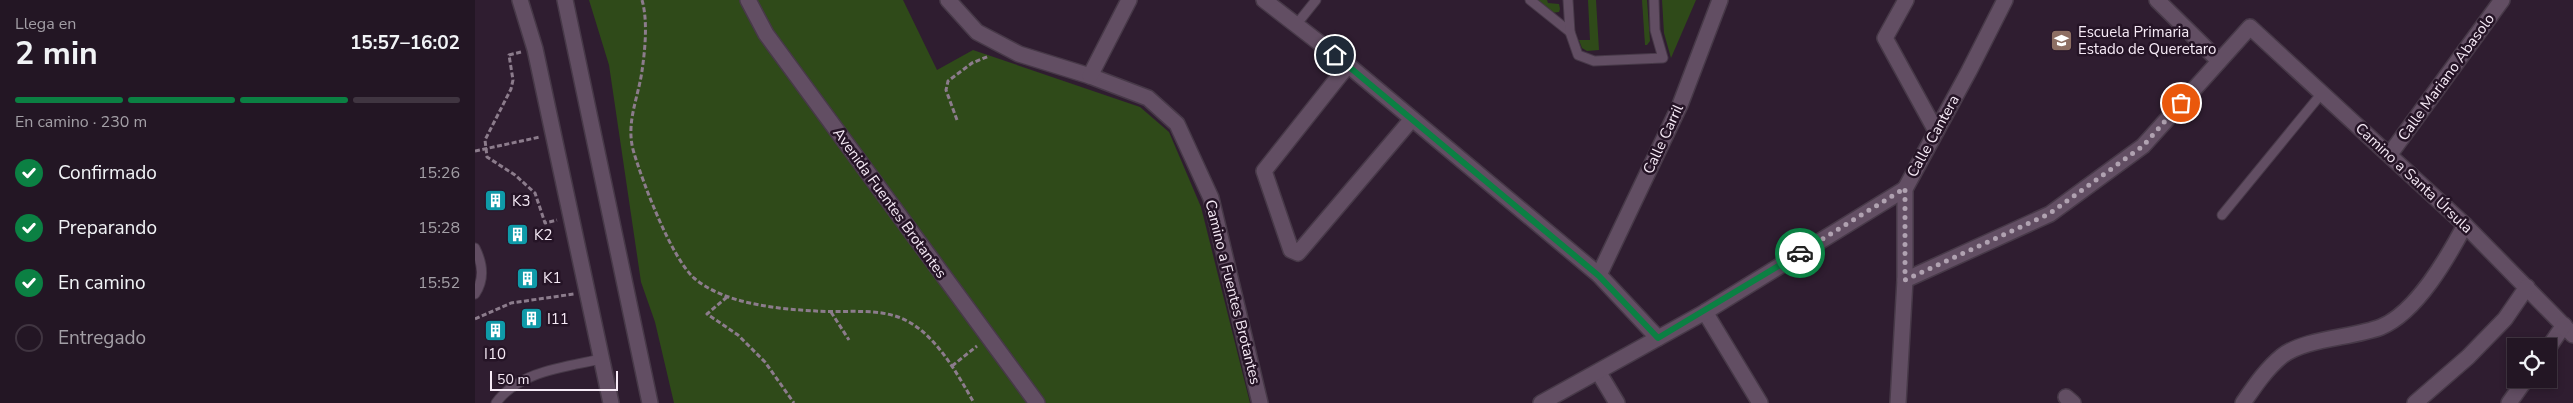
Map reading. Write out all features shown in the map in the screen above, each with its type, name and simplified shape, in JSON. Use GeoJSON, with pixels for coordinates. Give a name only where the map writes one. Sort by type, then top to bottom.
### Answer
{"type":"FeatureCollection","features":[{"type":"Feature","properties":{"kind":"street"},"geometry":{"type":"LineString","coordinates":[[520,0],[535,49],[611,403]]}},
{"type":"Feature","properties":{"kind":"street"},"geometry":{"type":"LineString","coordinates":[[565,0],[650,403]]}},
{"type":"Feature","properties":{"kind":"street","name":"Avenida Fuentes Brotantes"},"geometry":{"type":"LineString","coordinates":[[748,0],[766,34],[1037,403]]}},
{"type":"Feature","properties":{"kind":"street","name":"Camino a Fuentes Brotantes"},"geometry":{"type":"LineString","coordinates":[[948,0],[977,32],[1019,54],[1091,76],[1149,98],[1177,124],[1211,198],[1260,403]]}},
{"type":"Feature","properties":{"kind":"street"},"geometry":{"type":"LineString","coordinates":[[1091,76],[1129,0]]}},
{"type":"Feature","properties":{"kind":"street"},"geometry":{"type":"LineString","coordinates":[[1264,0],[1348,65],[1599,276],[1658,338]]}},
{"type":"Feature","properties":{"kind":"street","name":"Calle Carril"},"geometry":{"type":"LineString","coordinates":[[1599,276],[1679,105],[1720,0]]}},
{"type":"Feature","properties":{"kind":"street"},"geometry":{"type":"LineString","coordinates":[[1906,0],[1885,38],[1936,131]]}},
{"type":"Feature","properties":{"kind":"street","name":"Calle Cantera"},"geometry":{"type":"LineString","coordinates":[[1898,403],[1905,280],[1905,188],[2005,0]]}},
{"type":"Feature","properties":{"kind":"street"},"geometry":{"type":"LineString","coordinates":[[1905,280],[2049,214],[2143,146],[2219,61],[2157,0]]}},
{"type":"Feature","properties":{"kind":"street","name":"Calle Mariano Abasolo"},"geometry":{"type":"LineString","coordinates":[[2390,154],[2502,0]]}},
{"type":"Feature","properties":{"kind":"street","name":"Camino a Santa Úrsula"},"geometry":{"type":"LineString","coordinates":[[2219,61],[2249,27],[2390,154],[2465,225],[2568,330]]}},
{"type":"Feature","properties":{"kind":"street"},"geometry":{"type":"LineString","coordinates":[[1348,65],[1264,171],[1291,250],[1294,253],[1299,253],[1412,119]]}},
{"type":"Feature","properties":{"kind":"street"},"geometry":{"type":"LineString","coordinates":[[1541,403],[1705,312],[1905,188]]}},
{"type":"Feature","properties":{"kind":"street"},"geometry":{"type":"LineString","coordinates":[[2243,403],[2259,379],[2283,355],[2307,345],[2382,326],[2403,311],[2424,290],[2447,258],[2465,225]]}},
{"type":"Feature","properties":{"kind":"street"},"geometry":{"type":"LineString","coordinates":[[2415,403],[2468,357],[2505,319],[2527,287]]}},
{"type":"Feature","properties":{"kind":"street"},"geometry":{"type":"LineString","coordinates":[[1705,312],[1760,403]]}},
{"type":"Feature","properties":{"kind":"street"},"geometry":{"type":"LineString","coordinates":[[2557,340],[2568,330]]}},
{"type":"Feature","properties":{"kind":"street"},"geometry":{"type":"LineString","coordinates":[[1599,372],[1617,403]]}},
{"type":"Feature","properties":{"kind":"street"},"geometry":{"type":"LineString","coordinates":[[2509,403],[2520,388]]}},
{"type":"Feature","properties":{"kind":"lane"},"geometry":{"type":"LineString","coordinates":[[1296,25],[1316,0]]}},
{"type":"Feature","properties":{"kind":"lane"},"geometry":{"type":"LineString","coordinates":[[1531,0],[1570,32]]}},
{"type":"Feature","properties":{"kind":"lane"},"geometry":{"type":"LineString","coordinates":[[1568,0],[1570,32],[1578,55],[1594,62],[1663,58],[1655,30],[1653,0]]}},
{"type":"Feature","properties":{"kind":"lane"},"geometry":{"type":"LineString","coordinates":[[2221,215],[2323,93]]}},
{"type":"Feature","properties":{"kind":"lane"},"geometry":{"type":"LineString","coordinates":[[475,248],[482,266],[481,284],[475,294]]}},
{"type":"Feature","properties":{"kind":"lane"},"geometry":{"type":"LineString","coordinates":[[496,403],[506,391],[529,377],[601,359]]}},
{"type":"Feature","properties":{"kind":"path"},"geometry":{"type":"LineString","coordinates":[[642,0],[645,10],[642,71],[631,116],[630,133],[633,152],[675,250],[694,278],[727,297],[782,310],[876,312],[899,317],[930,338],[952,366],[974,403]]}},
{"type":"Feature","properties":{"kind":"path"},"geometry":{"type":"LineString","coordinates":[[957,120],[946,90],[948,81],[972,63],[991,56],[1004,46]]}},
{"type":"Feature","properties":{"kind":"path"},"geometry":{"type":"LineString","coordinates":[[535,49],[509,55],[513,80],[511,88],[485,140],[484,150],[487,157],[526,183],[535,193],[545,222],[572,217]]}},
{"type":"Feature","properties":{"kind":"path"},"geometry":{"type":"LineString","coordinates":[[475,151],[554,134]]}},
{"type":"Feature","properties":{"kind":"path"},"geometry":{"type":"LineString","coordinates":[[475,319],[511,303],[587,292]]}},
{"type":"Feature","properties":{"kind":"path"},"geometry":{"type":"LineString","coordinates":[[727,297],[707,314],[738,335],[765,362],[794,403]]}},
{"type":"Feature","properties":{"kind":"path"},"geometry":{"type":"LineString","coordinates":[[831,312],[849,340]]}},
{"type":"Feature","properties":{"kind":"path"},"geometry":{"type":"LineString","coordinates":[[952,366],[988,338]]}},
{"type":"Feature","properties":{"kind":"green space"},"geometry":{"type":"Polygon","coordinates":[[[589,0],[903,0],[937,70],[973,50],[1140,107],[1169,132],[1201,207],[1250,403],[674,403],[655,322],[641,282],[609,65],[589,0]]]}},
{"type":"Feature","properties":{"kind":"green space"},"geometry":{"type":"Polygon","coordinates":[[[1536,0],[1547,0],[1548,3],[1559,4],[1559,12],[1551,13],[1536,0]]]}},
{"type":"Feature","properties":{"kind":"green space"},"geometry":{"type":"Polygon","coordinates":[[[1588,0],[1596,0],[1599,50],[1587,51],[1582,48],[1579,40],[1590,40],[1588,0]]]}},
{"type":"Feature","properties":{"kind":"green space"},"geometry":{"type":"Polygon","coordinates":[[[1642,0],[1647,0],[1650,41],[1647,45],[1645,45],[1642,0]]]}},
{"type":"Feature","properties":{"kind":"green space"},"geometry":{"type":"Polygon","coordinates":[[[1662,0],[1696,0],[1671,58],[1664,33],[1662,0]]]}},
{"type":"Feature","properties":{"kind":"way so far"},"geometry":{"type":"LineString","coordinates":[[1800,253],[1905,188],[1905,280],[2049,214],[2143,146],[2181,103]]}},
{"type":"Feature","properties":{"kind":"place","name":"Escuela Primaria Estado de Queretaro"},"geometry":{"type":"Point","coordinates":[2062,41]}},
{"type":"Feature","properties":{"kind":"place","name":"K3"},"geometry":{"type":"Point","coordinates":[496,201]}},
{"type":"Feature","properties":{"kind":"place","name":"K2"},"geometry":{"type":"Point","coordinates":[518,235]}},
{"type":"Feature","properties":{"kind":"place","name":"K1"},"geometry":{"type":"Point","coordinates":[527,278]}},
{"type":"Feature","properties":{"kind":"place","name":"I11"},"geometry":{"type":"Point","coordinates":[531,319]}},
{"type":"Feature","properties":{"kind":"place","name":"I10"},"geometry":{"type":"Point","coordinates":[495,331]}},
{"type":"Feature","properties":{"kind":"route"},"geometry":{"type":"LineString","coordinates":[[1335,55],[1599,276],[1658,338],[1705,312],[1800,253]]}}]}
